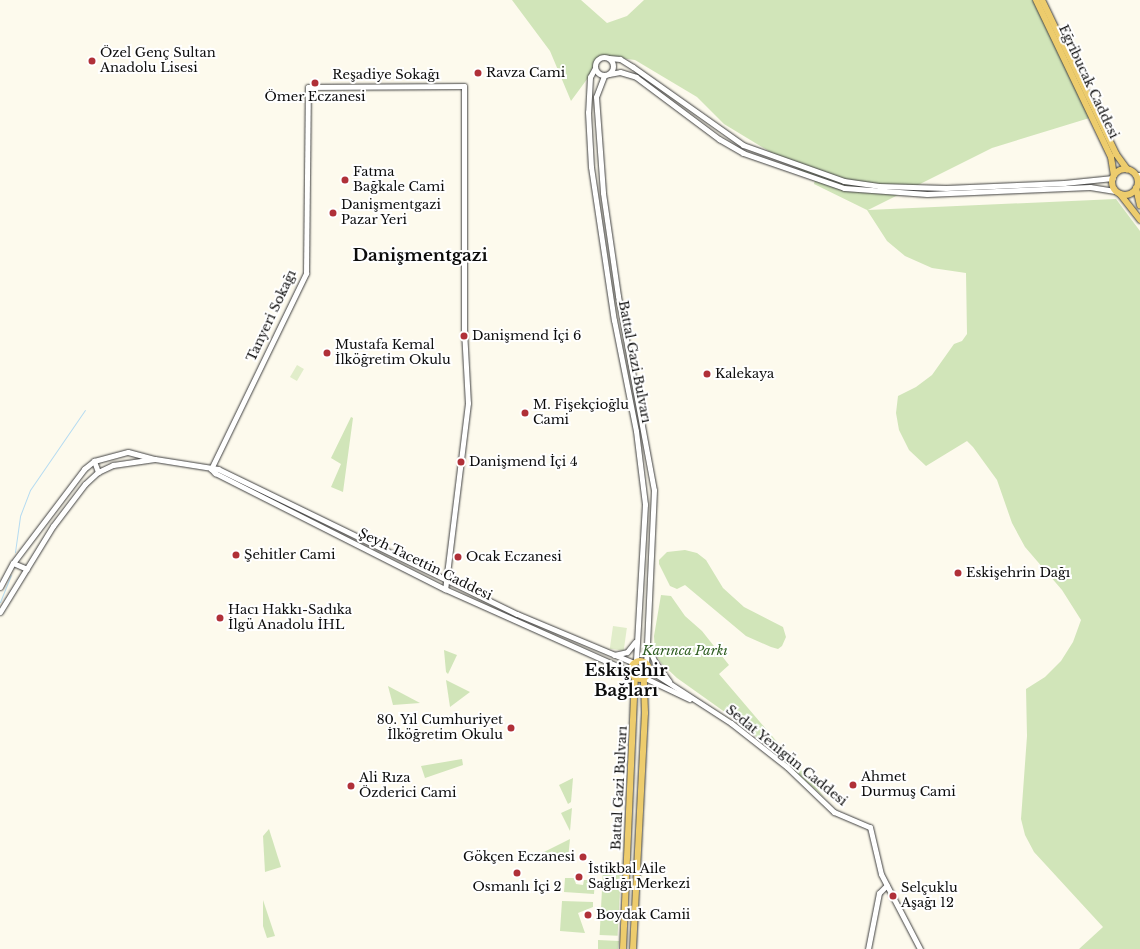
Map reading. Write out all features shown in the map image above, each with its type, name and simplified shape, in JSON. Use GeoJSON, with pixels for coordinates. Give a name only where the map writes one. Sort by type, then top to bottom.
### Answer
{"type":"FeatureCollection","features":[{"type":"Feature","properties":{"kind":"main road","name":"Eğribucak Caddesi"},"geometry":{"type":"LineString","coordinates":[[1036,0],[1111,157],[1113,177],[1117,192],[1140,220]]}},
{"type":"Feature","properties":{"kind":"main road","name":"Eğribucak Caddesi"},"geometry":{"type":"LineString","coordinates":[[1042,0],[1116,154],[1128,169],[1138,175],[1140,206]]}},
{"type":"Feature","properties":{"kind":"main road"},"geometry":{"type":"LineString","coordinates":[[1113,177],[1120,170],[1128,169]]}},
{"type":"Feature","properties":{"kind":"main road"},"geometry":{"type":"LineString","coordinates":[[1117,192],[1130,194],[1138,186]]}},
{"type":"Feature","properties":{"kind":"main road"},"geometry":{"type":"LineString","coordinates":[[634,675],[645,678],[648,667],[635,663]]}},
{"type":"Feature","properties":{"kind":"main road","name":"Battal Gazi Bulvarı"},"geometry":{"type":"LineString","coordinates":[[623,949],[635,708],[635,663]]}},
{"type":"Feature","properties":{"kind":"main road","name":"Battal Gazi Bulvarı"},"geometry":{"type":"LineString","coordinates":[[633,949],[645,713],[645,678]]}},
{"type":"Feature","properties":{"kind":"street"},"geometry":{"type":"LineString","coordinates":[[1113,177],[1070,183],[946,188],[880,186],[844,181],[743,145],[620,59],[609,58],[597,60],[595,68],[606,75],[620,72],[636,77],[719,139],[743,152],[844,188],[927,194],[1090,187],[1117,192]]}},
{"type":"Feature","properties":{"kind":"street"},"geometry":{"type":"LineString","coordinates":[[606,75],[613,66],[609,58]]}},
{"type":"Feature","properties":{"kind":"street","name":"Battal Gazi Bulvarı"},"geometry":{"type":"LineString","coordinates":[[595,68],[590,77],[588,112],[591,167],[614,320],[636,431],[645,504],[635,663]]}},
{"type":"Feature","properties":{"kind":"street","name":"Battal Gazi Bulvarı"},"geometry":{"type":"LineString","coordinates":[[606,75],[596,97],[603,194],[619,303],[654,490],[655,516],[646,640],[648,667]]}},
{"type":"Feature","properties":{"kind":"street","name":"Reşadiye Sokağı"},"geometry":{"type":"LineString","coordinates":[[308,86],[464,86],[463,308],[468,403],[446,580]]}},
{"type":"Feature","properties":{"kind":"street","name":"Tanyeri Sokağı"},"geometry":{"type":"LineString","coordinates":[[211,469],[305,280],[308,86]]}},
{"type":"Feature","properties":{"kind":"street"},"geometry":{"type":"LineString","coordinates":[[0,587],[13,563],[73,482],[94,461],[128,452],[155,459]]}},
{"type":"Feature","properties":{"kind":"street"},"geometry":{"type":"LineString","coordinates":[[0,612],[84,484],[98,472],[119,464],[155,459]]}},
{"type":"Feature","properties":{"kind":"street","name":"Şeyh Tacettin Caddesi"},"geometry":{"type":"LineString","coordinates":[[155,459],[218,469],[542,626],[635,663]]}},
{"type":"Feature","properties":{"kind":"street"},"geometry":{"type":"LineString","coordinates":[[94,461],[98,472]]}},
{"type":"Feature","properties":{"kind":"street","name":"Şeyh Tacettin Caddesi"},"geometry":{"type":"LineString","coordinates":[[211,469],[215,473],[445,589],[634,675]]}},
{"type":"Feature","properties":{"kind":"street"},"geometry":{"type":"LineString","coordinates":[[13,563],[27,569]]}},
{"type":"Feature","properties":{"kind":"street"},"geometry":{"type":"LineString","coordinates":[[445,589],[446,580]]}},
{"type":"Feature","properties":{"kind":"street"},"geometry":{"type":"LineString","coordinates":[[613,655],[627,652],[637,640]]}},
{"type":"Feature","properties":{"kind":"street"},"geometry":{"type":"LineString","coordinates":[[646,640],[655,662],[674,686]]}},
{"type":"Feature","properties":{"kind":"street"},"geometry":{"type":"LineString","coordinates":[[648,667],[699,703]]}},
{"type":"Feature","properties":{"kind":"street"},"geometry":{"type":"LineString","coordinates":[[645,678],[667,690],[699,703]]}},
{"type":"Feature","properties":{"kind":"street","name":"Sedat Yenigün Caddesi"},"geometry":{"type":"LineString","coordinates":[[699,703],[766,750],[834,812],[867,824],[872,830],[876,863],[920,949]]}},
{"type":"Feature","properties":{"kind":"street"},"geometry":{"type":"LineString","coordinates":[[868,949],[879,893],[887,886]]}},
{"type":"Feature","properties":{"kind":"green space"},"geometry":{"type":"Polygon","coordinates":[[[512,0],[581,0],[607,23],[627,16],[644,0],[1041,0],[1096,116],[992,148],[868,210],[1116,199],[1140,231],[1140,949],[1079,949],[1103,927],[1034,852],[1025,835],[1021,819],[1027,736],[1026,689],[1045,677],[1061,661],[1073,642],[1081,620],[1062,590],[1025,547],[1012,523],[997,480],[973,447],[967,441],[926,466],[909,450],[899,430],[896,413],[898,396],[916,387],[932,375],[954,344],[962,341],[967,334],[966,273],[932,268],[905,256],[887,241],[867,210],[814,184],[815,179],[724,124],[697,97],[635,60],[604,56],[571,101],[550,51],[512,0]]]}},
{"type":"Feature","properties":{"kind":"green space"},"geometry":{"type":"Polygon","coordinates":[[[297,365],[304,369],[297,381],[290,377],[297,365]]]}},
{"type":"Feature","properties":{"kind":"green space"},"geometry":{"type":"Polygon","coordinates":[[[351,417],[353,418],[343,492],[331,487],[341,464],[331,458],[351,417]]]}},
{"type":"Feature","properties":{"kind":"green space"},"geometry":{"type":"Polygon","coordinates":[[[685,550],[697,553],[706,560],[723,588],[744,607],[783,627],[786,637],[782,646],[778,649],[746,636],[685,585],[677,589],[670,586],[659,564],[659,560],[667,552],[685,550]]]}},
{"type":"Feature","properties":{"kind":"green space","name":"Karınca Parkı"},"geometry":{"type":"Polygon","coordinates":[[[661,595],[671,596],[685,616],[702,631],[729,665],[719,674],[825,798],[743,725],[677,678],[661,663],[655,653],[654,636],[661,595]]]}},
{"type":"Feature","properties":{"kind":"green space"},"geometry":{"type":"Polygon","coordinates":[[[613,626],[627,628],[624,651],[610,649],[613,626]]]}},
{"type":"Feature","properties":{"kind":"green space"},"geometry":{"type":"Polygon","coordinates":[[[444,650],[457,655],[448,674],[446,672],[444,650]]]}},
{"type":"Feature","properties":{"kind":"green space"},"geometry":{"type":"Polygon","coordinates":[[[446,680],[470,692],[450,707],[446,680]]]}},
{"type":"Feature","properties":{"kind":"green space"},"geometry":{"type":"Polygon","coordinates":[[[388,686],[420,703],[393,705],[388,686]]]}},
{"type":"Feature","properties":{"kind":"green space"},"geometry":{"type":"Polygon","coordinates":[[[462,759],[463,765],[425,778],[421,766],[462,759]]]}},
{"type":"Feature","properties":{"kind":"green space"},"geometry":{"type":"Polygon","coordinates":[[[573,778],[571,802],[568,804],[559,785],[573,778]]]}},
{"type":"Feature","properties":{"kind":"green space"},"geometry":{"type":"Polygon","coordinates":[[[572,808],[570,831],[561,813],[572,808]]]}},
{"type":"Feature","properties":{"kind":"green space"},"geometry":{"type":"Polygon","coordinates":[[[269,829],[281,867],[265,872],[263,836],[269,829]]]}},
{"type":"Feature","properties":{"kind":"green space"},"geometry":{"type":"Polygon","coordinates":[[[570,839],[568,859],[534,857],[570,839]]]}},
{"type":"Feature","properties":{"kind":"green space"},"geometry":{"type":"Polygon","coordinates":[[[603,870],[621,871],[618,936],[600,935],[603,870]]]}},
{"type":"Feature","properties":{"kind":"green space"},"geometry":{"type":"Polygon","coordinates":[[[565,878],[574,878],[576,884],[583,885],[584,880],[595,880],[594,894],[564,892],[565,878]]]}},
{"type":"Feature","properties":{"kind":"green space"},"geometry":{"type":"Polygon","coordinates":[[[263,900],[275,936],[267,938],[263,926],[263,900]]]}},
{"type":"Feature","properties":{"kind":"green space"},"geometry":{"type":"Polygon","coordinates":[[[562,901],[593,902],[593,907],[578,913],[585,933],[560,931],[562,901]]]}},
{"type":"Feature","properties":{"kind":"green space"},"geometry":{"type":"Polygon","coordinates":[[[598,940],[619,941],[618,949],[598,949],[598,940]]]}},
{"type":"Feature","properties":{"kind":"waterway"},"geometry":{"type":"LineString","coordinates":[[15,552],[20,516],[30,490],[85,410]]}},
{"type":"Feature","properties":{"kind":"waterway"},"geometry":{"type":"LineString","coordinates":[[0,602],[11,575]]}},
{"type":"Feature","properties":{"kind":"place","name":"Özel Genç Sultan Anadolu Lisesi"},"geometry":{"type":"Point","coordinates":[92,61]}},
{"type":"Feature","properties":{"kind":"place","name":"Ravza Cami"},"geometry":{"type":"Point","coordinates":[478,73]}},
{"type":"Feature","properties":{"kind":"place","name":"Ömer Eczanesi"},"geometry":{"type":"Point","coordinates":[315,83]}},
{"type":"Feature","properties":{"kind":"place","name":"Fatma Bağkale Cami"},"geometry":{"type":"Point","coordinates":[345,180]}},
{"type":"Feature","properties":{"kind":"place","name":"Danişmentgazi Pazar Yeri"},"geometry":{"type":"Point","coordinates":[333,213]}},
{"type":"Feature","properties":{"kind":"place","name":"Danişmend İçi 6"},"geometry":{"type":"Point","coordinates":[464,336]}},
{"type":"Feature","properties":{"kind":"place","name":"Mustafa Kemal İlköğretim Okulu"},"geometry":{"type":"Point","coordinates":[327,353]}},
{"type":"Feature","properties":{"kind":"place","name":"Kalekaya"},"geometry":{"type":"Point","coordinates":[707,374]}},
{"type":"Feature","properties":{"kind":"place","name":"M. Fişekçioğlu Cami"},"geometry":{"type":"Point","coordinates":[525,413]}},
{"type":"Feature","properties":{"kind":"place","name":"Danişmend İçi 4"},"geometry":{"type":"Point","coordinates":[461,462]}},
{"type":"Feature","properties":{"kind":"place","name":"Şehitler Cami"},"geometry":{"type":"Point","coordinates":[236,555]}},
{"type":"Feature","properties":{"kind":"place","name":"Ocak Eczanesi"},"geometry":{"type":"Point","coordinates":[458,557]}},
{"type":"Feature","properties":{"kind":"place","name":"Eskişehrin Dağı"},"geometry":{"type":"Point","coordinates":[958,573]}},
{"type":"Feature","properties":{"kind":"place","name":"Hacı Hakkı-Sadıka İlgü Anadolu İHL"},"geometry":{"type":"Point","coordinates":[220,618]}},
{"type":"Feature","properties":{"kind":"place","name":"80. Yıl Cumhuriyet İlköğretim Okulu"},"geometry":{"type":"Point","coordinates":[511,728]}},
{"type":"Feature","properties":{"kind":"place","name":"Ahmet Durmuş Cami"},"geometry":{"type":"Point","coordinates":[853,785]}},
{"type":"Feature","properties":{"kind":"place","name":"Ali Rıza Özderici Cami"},"geometry":{"type":"Point","coordinates":[351,786]}},
{"type":"Feature","properties":{"kind":"place","name":"Gökçen Eczanesi"},"geometry":{"type":"Point","coordinates":[583,857]}},
{"type":"Feature","properties":{"kind":"place","name":"Osmanlı İçi 2"},"geometry":{"type":"Point","coordinates":[517,873]}},
{"type":"Feature","properties":{"kind":"place","name":"İstikbal Aile Sağlığı Merkezi"},"geometry":{"type":"Point","coordinates":[579,877]}},
{"type":"Feature","properties":{"kind":"place","name":"Selçuklu Aşağı 12"},"geometry":{"type":"Point","coordinates":[893,896]}},
{"type":"Feature","properties":{"kind":"place","name":"Boydak Camii"},"geometry":{"type":"Point","coordinates":[588,915]}},
{"type":"Feature","properties":{"kind":"district","name":"Danişmentgazi"},"geometry":{"type":"Point","coordinates":[420,256]}},
{"type":"Feature","properties":{"kind":"district","name":"Eskişehir Bağları"},"geometry":{"type":"Point","coordinates":[626,681]}}]}
